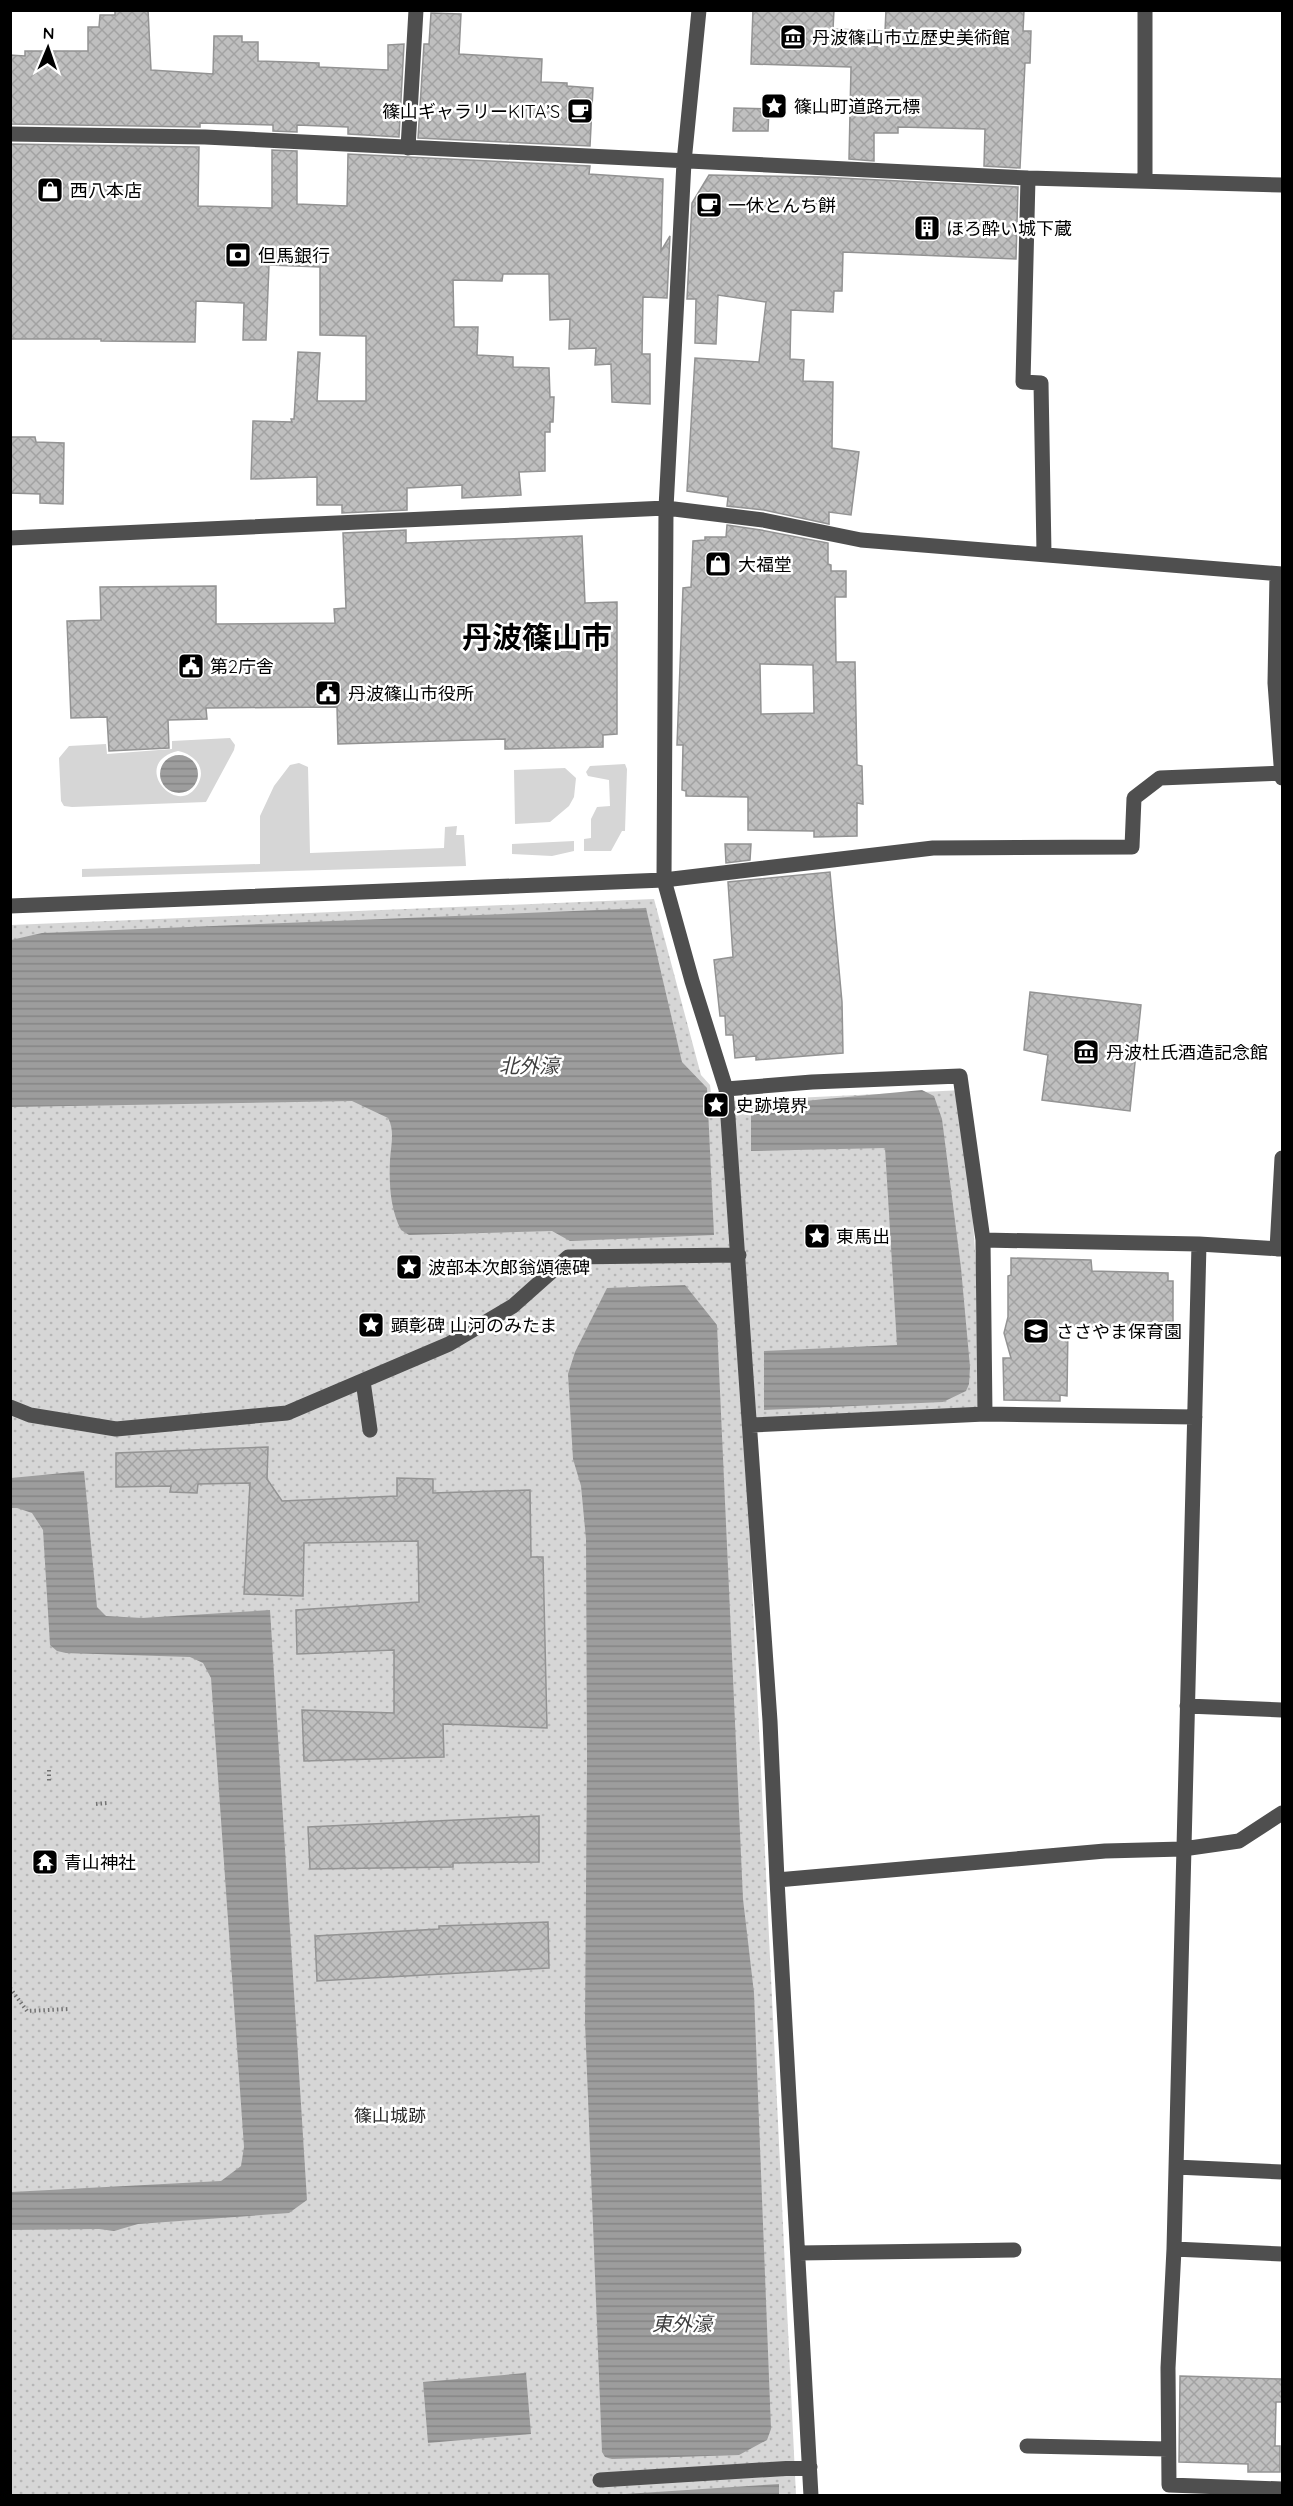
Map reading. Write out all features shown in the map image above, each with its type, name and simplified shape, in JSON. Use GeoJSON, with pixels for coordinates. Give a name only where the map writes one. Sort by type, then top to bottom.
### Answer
{"type":"FeatureCollection","features":[{"type":"Feature","properties":{"kind":"street"},"geometry":{"type":"LineString","coordinates":[[408,147],[416,10]]}},
{"type":"Feature","properties":{"kind":"street"},"geometry":{"type":"LineString","coordinates":[[699,10],[684,162],[666,508],[664,880],[692,981],[726,1089],[770,1721],[810,2496]]}},
{"type":"Feature","properties":{"kind":"street"},"geometry":{"type":"LineString","coordinates":[[1145,10],[1145,180]]}},
{"type":"Feature","properties":{"kind":"street"},"geometry":{"type":"LineString","coordinates":[[10,134],[205,137],[1028,178],[1282,185]]}},
{"type":"Feature","properties":{"kind":"street"},"geometry":{"type":"LineString","coordinates":[[1028,178],[1023,382],[1041,384],[1044,553]]}},
{"type":"Feature","properties":{"kind":"street"},"geometry":{"type":"LineString","coordinates":[[10,538],[666,508],[764,520],[861,540],[1044,553],[1280,574],[1275,683],[1282,778]]}},
{"type":"Feature","properties":{"kind":"street"},"geometry":{"type":"LineString","coordinates":[[10,906],[664,880],[933,848],[1132,848],[1134,798],[1160,778],[1282,773]]}},
{"type":"Feature","properties":{"kind":"street"},"geometry":{"type":"LineString","coordinates":[[726,1089],[812,1082],[960,1076],[983,1240],[985,1414]]}},
{"type":"Feature","properties":{"kind":"street"},"geometry":{"type":"LineString","coordinates":[[983,1240],[1199,1244],[1280,1249],[1282,1158]]}},
{"type":"Feature","properties":{"kind":"street"},"geometry":{"type":"LineString","coordinates":[[1199,1244],[1174,2249],[1168,2368],[1169,2485],[1282,2489]]}},
{"type":"Feature","properties":{"kind":"street"},"geometry":{"type":"LineString","coordinates":[[10,1407],[30,1415],[116,1429],[287,1413],[449,1344],[513,1306],[568,1257],[739,1255]]}},
{"type":"Feature","properties":{"kind":"street"},"geometry":{"type":"LineString","coordinates":[[363,1381],[370,1430]]}},
{"type":"Feature","properties":{"kind":"street"},"geometry":{"type":"LineString","coordinates":[[751,1425],[985,1414],[1195,1417]]}},
{"type":"Feature","properties":{"kind":"street"},"geometry":{"type":"LineString","coordinates":[[1187,1706],[1282,1710]]}},
{"type":"Feature","properties":{"kind":"street"},"geometry":{"type":"LineString","coordinates":[[777,1880],[1105,1851],[1183,1849],[1239,1841],[1282,1813]]}},
{"type":"Feature","properties":{"kind":"street"},"geometry":{"type":"LineString","coordinates":[[1176,2167],[1282,2172]]}},
{"type":"Feature","properties":{"kind":"street"},"geometry":{"type":"LineString","coordinates":[[1174,2249],[1282,2254]]}},
{"type":"Feature","properties":{"kind":"street"},"geometry":{"type":"LineString","coordinates":[[798,2253],[1014,2250]]}},
{"type":"Feature","properties":{"kind":"street"},"geometry":{"type":"LineString","coordinates":[[1027,2446],[1168,2449]]}},
{"type":"Feature","properties":{"kind":"street"},"geometry":{"type":"LineString","coordinates":[[600,2480],[810,2467]]}},
{"type":"Feature","properties":{"kind":"path"},"geometry":{"type":"LineString","coordinates":[[49,1770],[50,1782]]}},
{"type":"Feature","properties":{"kind":"path"},"geometry":{"type":"LineString","coordinates":[[96,1804],[107,1803]]}},
{"type":"Feature","properties":{"kind":"path"},"geometry":{"type":"LineString","coordinates":[[10,1988],[27,2010],[69,2009]]}},
{"type":"Feature","properties":{"kind":"green space"},"geometry":{"type":"Polygon","coordinates":[[[230,738],[235,745],[206,802],[72,807],[64,806],[61,801],[59,758],[69,746],[106,744],[107,754],[172,749],[172,741],[230,738]],[[178,751],[164,757],[157,766],[157,776],[162,786],[170,793],[179,796],[189,794],[198,784],[201,773],[194,759],[178,751]]]}},
{"type":"Feature","properties":{"kind":"green space"},"geometry":{"type":"Polygon","coordinates":[[[299,763],[308,767],[310,853],[444,848],[445,827],[457,826],[456,835],[464,835],[466,866],[82,877],[82,869],[260,864],[260,816],[274,786],[290,765],[299,763]]]}},
{"type":"Feature","properties":{"kind":"green space"},"geometry":{"type":"Polygon","coordinates":[[[625,764],[627,769],[625,831],[622,831],[611,851],[584,851],[584,839],[591,838],[591,819],[597,807],[610,806],[609,780],[588,776],[586,772],[590,766],[625,764]]]}},
{"type":"Feature","properties":{"kind":"green space"},"geometry":{"type":"Polygon","coordinates":[[[565,768],[576,778],[574,797],[569,806],[550,822],[515,824],[514,770],[565,768]]]}},
{"type":"Feature","properties":{"kind":"green space"},"geometry":{"type":"Polygon","coordinates":[[[574,841],[574,851],[552,856],[512,854],[512,844],[574,841]]]}},
{"type":"Feature","properties":{"kind":"green space","name":"篠山城跡"},"geometry":{"type":"Polygon","coordinates":[[[654,899],[701,1075],[710,1085],[712,1102],[964,1090],[986,1413],[744,1419],[796,2495],[11,2495],[11,925],[654,899]]]}},
{"type":"Feature","properties":{"kind":"water"},"geometry":{"type":"Polygon","coordinates":[[[179,755],[192,761],[198,774],[192,787],[179,793],[166,787],[160,774],[166,761],[179,755]]]}},
{"type":"Feature","properties":{"kind":"water","name":"北外濠"},"geometry":{"type":"Polygon","coordinates":[[[646,908],[682,1062],[707,1088],[714,1235],[570,1241],[552,1231],[409,1235],[401,1230],[392,1205],[390,1160],[392,1138],[388,1118],[352,1101],[11,1107],[11,940],[42,933],[646,908]]]}},
{"type":"Feature","properties":{"kind":"water"},"geometry":{"type":"Polygon","coordinates":[[[922,1090],[934,1096],[942,1119],[961,1268],[970,1367],[969,1384],[966,1391],[943,1402],[764,1410],[764,1351],[897,1345],[885,1148],[751,1151],[751,1106],[922,1090]]]}},
{"type":"Feature","properties":{"kind":"water","name":"東外濠"},"geometry":{"type":"Polygon","coordinates":[[[685,1285],[717,1325],[743,1899],[754,1993],[771,2429],[767,2440],[739,2455],[612,2459],[605,2457],[602,2452],[585,2022],[586,1539],[581,1486],[573,1459],[568,1374],[575,1352],[607,1288],[685,1285]]]}},
{"type":"Feature","properties":{"kind":"water"},"geometry":{"type":"Polygon","coordinates":[[[84,1471],[97,1607],[106,1616],[142,1618],[270,1610],[307,2200],[289,2213],[138,2224],[114,2231],[99,2229],[11,2230],[11,2192],[221,2181],[241,2166],[244,2147],[211,1678],[203,1663],[190,1657],[57,1651],[50,1645],[43,1530],[32,1513],[11,1508],[11,1478],[84,1471]]]}},
{"type":"Feature","properties":{"kind":"water"},"geometry":{"type":"Polygon","coordinates":[[[526,2373],[531,2434],[428,2443],[423,2382],[526,2373]]]}},
{"type":"Feature","properties":{"kind":"water"},"geometry":{"type":"Polygon","coordinates":[[[779,2484],[779,2495],[610,2495],[779,2484]]]}},
{"type":"Feature","properties":{"kind":"building"},"geometry":{"type":"Polygon","coordinates":[[[115,10],[148,10],[151,70],[213,74],[214,36],[242,36],[242,42],[258,42],[258,61],[319,63],[319,67],[388,70],[388,45],[404,44],[399,137],[348,134],[348,127],[297,125],[297,132],[273,131],[273,125],[200,123],[200,127],[10,124],[10,55],[25,56],[25,51],[88,51],[88,27],[99,27],[100,15],[115,15],[115,10]]]}},
{"type":"Feature","properties":{"kind":"building"},"geometry":{"type":"Polygon","coordinates":[[[753,10],[834,10],[833,29],[885,31],[886,10],[1024,10],[1023,31],[1031,31],[1030,63],[1025,63],[1020,168],[984,166],[985,129],[898,127],[898,133],[874,133],[874,161],[849,159],[851,67],[751,64],[753,10]]]}},
{"type":"Feature","properties":{"kind":"building"},"geometry":{"type":"Polygon","coordinates":[[[431,13],[461,14],[459,54],[542,59],[541,82],[567,83],[567,86],[593,88],[590,146],[418,138],[424,44],[429,44],[431,13]]]}},
{"type":"Feature","properties":{"kind":"building"},"geometry":{"type":"Polygon","coordinates":[[[734,108],[769,109],[768,131],[733,131],[734,108]]]}},
{"type":"Feature","properties":{"kind":"building"},"geometry":{"type":"Polygon","coordinates":[[[10,144],[199,147],[198,206],[272,208],[272,150],[297,151],[297,204],[347,206],[348,154],[590,166],[589,174],[663,179],[661,251],[670,236],[667,298],[643,297],[642,354],[650,354],[650,404],[612,402],[611,364],[595,365],[596,348],[569,349],[570,319],[550,320],[549,274],[503,274],[502,281],[453,280],[454,327],[478,327],[477,355],[513,357],[513,367],[549,368],[550,397],[554,397],[553,422],[550,422],[550,432],[545,432],[545,471],[519,472],[521,495],[462,498],[462,485],[407,488],[407,510],[342,513],[342,505],[317,505],[317,477],[251,479],[253,421],[292,422],[291,419],[294,419],[298,352],[320,353],[317,401],[366,401],[366,336],[320,335],[320,267],[269,265],[266,340],[243,340],[244,303],[196,301],[195,342],[10,339],[10,144]]]}},
{"type":"Feature","properties":{"kind":"building"},"geometry":{"type":"Polygon","coordinates":[[[709,175],[820,177],[1018,187],[1016,259],[843,252],[842,291],[834,291],[833,312],[791,310],[790,359],[804,360],[803,381],[833,382],[832,448],[859,452],[851,515],[829,512],[829,524],[764,510],[727,506],[728,497],[687,491],[695,358],[759,362],[766,302],[718,295],[716,344],[695,343],[696,299],[687,299],[692,203],[709,175]]]}},
{"type":"Feature","properties":{"kind":"building"},"geometry":{"type":"Polygon","coordinates":[[[10,437],[35,437],[36,442],[64,443],[63,504],[40,503],[40,494],[10,493],[10,437]]]}},
{"type":"Feature","properties":{"kind":"building"},"geometry":{"type":"Polygon","coordinates":[[[727,525],[828,543],[828,564],[831,565],[831,571],[846,571],[846,597],[835,597],[836,662],[855,662],[857,765],[862,766],[863,804],[857,803],[857,836],[814,837],[814,831],[748,830],[748,797],[686,796],[686,791],[682,790],[683,745],[677,745],[683,588],[691,587],[693,541],[705,540],[705,537],[726,537],[727,525]],[[760,664],[761,714],[814,713],[813,665],[760,664]]]}},
{"type":"Feature","properties":{"kind":"building"},"geometry":{"type":"Polygon","coordinates":[[[406,530],[406,543],[582,536],[585,603],[617,602],[617,734],[603,735],[603,747],[505,749],[505,739],[338,744],[337,707],[206,708],[207,719],[168,720],[169,748],[109,751],[107,717],[71,718],[67,621],[101,620],[100,587],[216,586],[216,624],[335,623],[334,609],[346,608],[343,533],[406,530]]]}},
{"type":"Feature","properties":{"kind":"building"},"geometry":{"type":"Polygon","coordinates":[[[725,844],[751,844],[750,860],[726,863],[725,844]]]}},
{"type":"Feature","properties":{"kind":"building"},"geometry":{"type":"Polygon","coordinates":[[[830,872],[842,1002],[843,1053],[756,1060],[756,1056],[735,1058],[733,1035],[726,1035],[725,1016],[720,1016],[714,960],[733,957],[728,882],[830,872]]]}},
{"type":"Feature","properties":{"kind":"building","name":"丹波杜氏酒造記念館"},"geometry":{"type":"Polygon","coordinates":[[[1030,992],[1141,1005],[1130,1111],[1042,1100],[1048,1055],[1024,1050],[1030,992]]]}},
{"type":"Feature","properties":{"kind":"building","name":"ささやま保育園"},"geometry":{"type":"Polygon","coordinates":[[[1011,1258],[1091,1260],[1092,1271],[1168,1273],[1168,1281],[1173,1281],[1173,1322],[1168,1321],[1168,1329],[1068,1326],[1067,1396],[1060,1395],[1060,1401],[1004,1400],[1003,1358],[1011,1358],[1004,1333],[1008,1317],[1008,1276],[1011,1275],[1011,1258]]]}},
{"type":"Feature","properties":{"kind":"building"},"geometry":{"type":"Polygon","coordinates":[[[268,1447],[267,1479],[282,1501],[397,1496],[397,1478],[433,1479],[433,1493],[530,1490],[531,1557],[543,1557],[547,1728],[443,1724],[444,1757],[304,1761],[302,1710],[394,1713],[394,1650],[297,1654],[296,1610],[419,1602],[418,1541],[304,1543],[303,1596],[244,1594],[250,1483],[198,1484],[197,1493],[170,1492],[171,1486],[116,1487],[116,1453],[268,1447]]]}},
{"type":"Feature","properties":{"kind":"building"},"geometry":{"type":"Polygon","coordinates":[[[539,1816],[539,1862],[453,1863],[453,1867],[310,1869],[308,1827],[539,1816]]]}},
{"type":"Feature","properties":{"kind":"building"},"geometry":{"type":"Polygon","coordinates":[[[548,1922],[549,1968],[317,1981],[315,1936],[439,1929],[439,1926],[548,1922]]]}},
{"type":"Feature","properties":{"kind":"building"},"geometry":{"type":"Polygon","coordinates":[[[1180,2376],[1282,2379],[1282,2402],[1276,2402],[1275,2446],[1280,2446],[1280,2472],[1248,2472],[1248,2464],[1179,2462],[1180,2376]]]}},
{"type":"Feature","properties":{"kind":"place","name":"丹波篠山市立歴史美術館"},"geometry":{"type":"Point","coordinates":[793,37]}},
{"type":"Feature","properties":{"kind":"place","name":"篠山町道路元標"},"geometry":{"type":"Point","coordinates":[774,106]}},
{"type":"Feature","properties":{"kind":"place","name":"篠山ギャラリーKITA’S"},"geometry":{"type":"Point","coordinates":[580,111]}},
{"type":"Feature","properties":{"kind":"place","name":"西八本店"},"geometry":{"type":"Point","coordinates":[50,190]}},
{"type":"Feature","properties":{"kind":"place","name":"一休とんち餅"},"geometry":{"type":"Point","coordinates":[709,205]}},
{"type":"Feature","properties":{"kind":"place","name":"ほろ酔い城下蔵"},"geometry":{"type":"Point","coordinates":[927,228]}},
{"type":"Feature","properties":{"kind":"place","name":"但馬銀行"},"geometry":{"type":"Point","coordinates":[238,255]}},
{"type":"Feature","properties":{"kind":"place","name":"大福堂"},"geometry":{"type":"Point","coordinates":[718,564]}},
{"type":"Feature","properties":{"kind":"place","name":"第2庁舎"},"geometry":{"type":"Point","coordinates":[191,666]}},
{"type":"Feature","properties":{"kind":"place","name":"丹波篠山市役所"},"geometry":{"type":"Point","coordinates":[328,693]}},
{"type":"Feature","properties":{"kind":"place","name":"丹波杜氏酒造記念館"},"geometry":{"type":"Point","coordinates":[1086,1052]}},
{"type":"Feature","properties":{"kind":"place","name":"史跡境界"},"geometry":{"type":"Point","coordinates":[716,1105]}},
{"type":"Feature","properties":{"kind":"place","name":"東馬出"},"geometry":{"type":"Point","coordinates":[817,1236]}},
{"type":"Feature","properties":{"kind":"place","name":"波部本次郎翁頌德碑"},"geometry":{"type":"Point","coordinates":[409,1267]}},
{"type":"Feature","properties":{"kind":"place","name":"顕彰碑 山河のみたま"},"geometry":{"type":"Point","coordinates":[371,1325]}},
{"type":"Feature","properties":{"kind":"place","name":"ささやま保育園"},"geometry":{"type":"Point","coordinates":[1036,1331]}},
{"type":"Feature","properties":{"kind":"place","name":"青山神社"},"geometry":{"type":"Point","coordinates":[45,1862]}},
{"type":"Feature","properties":{"kind":"district","name":"丹波篠山市"},"geometry":{"type":"Point","coordinates":[537,637]}}]}
